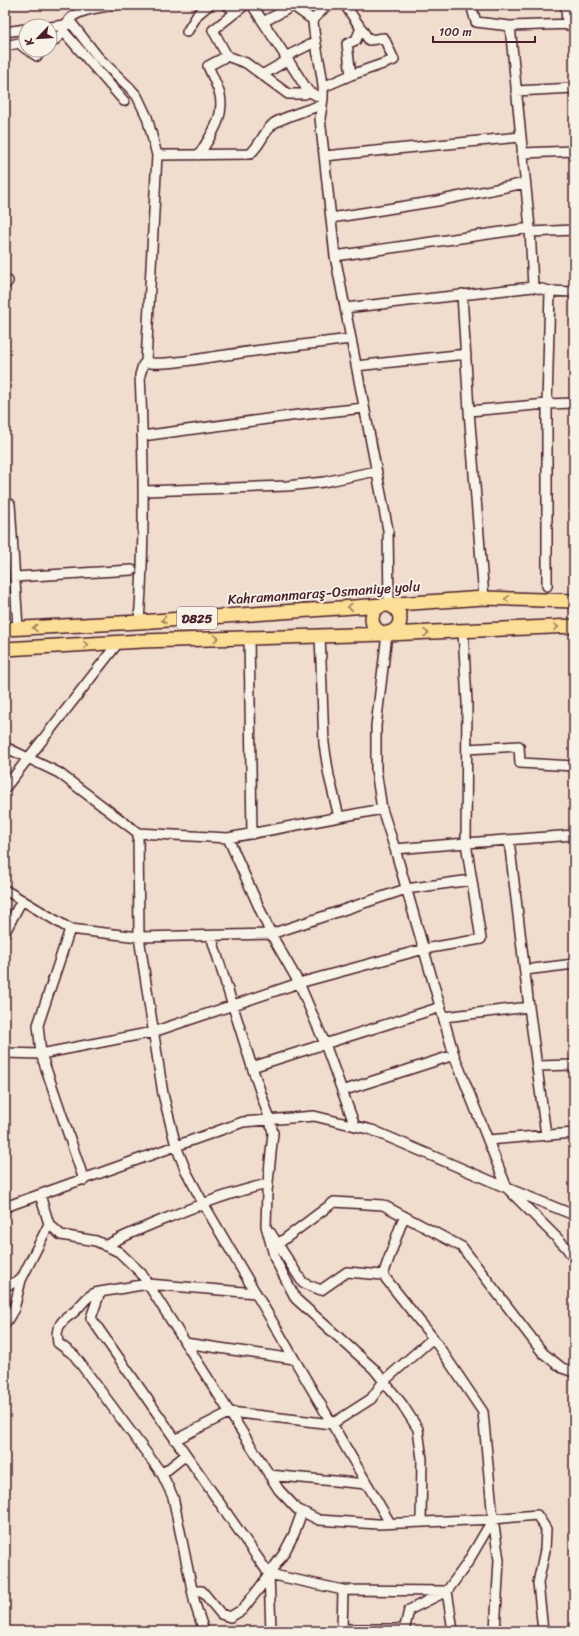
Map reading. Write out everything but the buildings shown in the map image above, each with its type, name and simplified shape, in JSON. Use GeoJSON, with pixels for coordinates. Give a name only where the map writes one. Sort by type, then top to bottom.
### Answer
{"type":"FeatureCollection","features":[{"type":"Feature","properties":{"kind":"highway","name":"Kahramanmaraş-Osmaniye yolu"},"geometry":{"type":"LineString","coordinates":[[11,629],[139,622],[484,598],[574,601]]}},
{"type":"Feature","properties":{"kind":"highway"},"geometry":{"type":"LineString","coordinates":[[386,604],[396,609],[400,622],[395,630],[391,633],[385,634],[374,628],[371,618],[375,609],[386,604]]}},
{"type":"Feature","properties":{"kind":"highway","name":"D825"},"geometry":{"type":"LineString","coordinates":[[5,649],[249,637],[385,634],[574,626]]}},
{"type":"Feature","properties":{"kind":"street"},"geometry":{"type":"LineString","coordinates":[[114,5],[85,12],[72,17],[69,20],[98,56],[137,96],[147,117],[157,155],[146,362],[143,365],[140,375],[144,491],[143,572],[139,622]]}},
{"type":"Feature","properties":{"kind":"street"},"geometry":{"type":"LineString","coordinates":[[187,32],[198,14],[209,5]]}},
{"type":"Feature","properties":{"kind":"street"},"geometry":{"type":"LineString","coordinates":[[227,5],[236,12]]}},
{"type":"Feature","properties":{"kind":"street"},"geometry":{"type":"LineString","coordinates":[[245,5],[213,30],[227,56],[246,63],[288,94],[304,94],[308,91]]}},
{"type":"Feature","properties":{"kind":"street"},"geometry":{"type":"LineString","coordinates":[[252,5],[308,91],[322,102]]}},
{"type":"Feature","properties":{"kind":"street"},"geometry":{"type":"LineString","coordinates":[[327,5],[314,20],[315,42],[323,87],[320,118],[335,256],[388,530],[386,604]]}},
{"type":"Feature","properties":{"kind":"street"},"geometry":{"type":"LineString","coordinates":[[323,87],[351,75],[394,60],[384,38],[369,40],[345,5]]}},
{"type":"Feature","properties":{"kind":"street"},"geometry":{"type":"LineString","coordinates":[[471,5],[476,22],[510,26],[571,24],[566,5]]}},
{"type":"Feature","properties":{"kind":"street"},"geometry":{"type":"LineString","coordinates":[[263,22],[292,6],[314,20]]}},
{"type":"Feature","properties":{"kind":"street"},"geometry":{"type":"LineString","coordinates":[[58,26],[72,24]]}},
{"type":"Feature","properties":{"kind":"street"},"geometry":{"type":"LineString","coordinates":[[510,26],[530,230],[533,287]]}},
{"type":"Feature","properties":{"kind":"street"},"geometry":{"type":"LineString","coordinates":[[351,75],[347,44],[356,40],[362,28]]}},
{"type":"Feature","properties":{"kind":"street"},"geometry":{"type":"LineString","coordinates":[[5,32],[18,31]]}},
{"type":"Feature","properties":{"kind":"street"},"geometry":{"type":"LineString","coordinates":[[58,37],[64,32],[124,101]]}},
{"type":"Feature","properties":{"kind":"street"},"geometry":{"type":"LineString","coordinates":[[262,75],[286,58],[315,42]]}},
{"type":"Feature","properties":{"kind":"street"},"geometry":{"type":"LineString","coordinates":[[5,46],[18,43]]}},
{"type":"Feature","properties":{"kind":"street"},"geometry":{"type":"LineString","coordinates":[[199,155],[218,122],[221,112],[219,94],[208,66],[227,56]]}},
{"type":"Feature","properties":{"kind":"street"},"geometry":{"type":"LineString","coordinates":[[516,91],[574,88]]}},
{"type":"Feature","properties":{"kind":"street"},"geometry":{"type":"LineString","coordinates":[[157,155],[250,154],[258,148],[267,130],[274,123],[322,102]]}},
{"type":"Feature","properties":{"kind":"street"},"geometry":{"type":"LineString","coordinates":[[324,156],[520,137]]}},
{"type":"Feature","properties":{"kind":"street"},"geometry":{"type":"LineString","coordinates":[[522,154],[574,151]]}},
{"type":"Feature","properties":{"kind":"street"},"geometry":{"type":"LineString","coordinates":[[331,218],[437,201],[525,183]]}},
{"type":"Feature","properties":{"kind":"street"},"geometry":{"type":"LineString","coordinates":[[335,256],[530,230],[574,230]]}},
{"type":"Feature","properties":{"kind":"street"},"geometry":{"type":"LineString","coordinates":[[345,308],[533,287],[550,291],[574,292]]}},
{"type":"Feature","properties":{"kind":"street"},"geometry":{"type":"LineString","coordinates":[[547,586],[547,404],[550,291]]}},
{"type":"Feature","properties":{"kind":"street"},"geometry":{"type":"LineString","coordinates":[[462,294],[484,598]]}},
{"type":"Feature","properties":{"kind":"street"},"geometry":{"type":"LineString","coordinates":[[146,362],[151,364],[177,362],[280,347],[351,339]]}},
{"type":"Feature","properties":{"kind":"street"},"geometry":{"type":"LineString","coordinates":[[356,366],[466,354]]}},
{"type":"Feature","properties":{"kind":"street"},"geometry":{"type":"LineString","coordinates":[[470,411],[574,403]]}},
{"type":"Feature","properties":{"kind":"street"},"geometry":{"type":"LineString","coordinates":[[142,436],[290,416],[364,408]]}},
{"type":"Feature","properties":{"kind":"street"},"geometry":{"type":"LineString","coordinates":[[144,491],[287,486],[324,482],[376,471]]}},
{"type":"Feature","properties":{"kind":"street"},"geometry":{"type":"LineString","coordinates":[[10,504],[15,577],[11,629]]}},
{"type":"Feature","properties":{"kind":"street"},"geometry":{"type":"LineString","coordinates":[[15,577],[132,570]]}},
{"type":"Feature","properties":{"kind":"street"},"geometry":{"type":"LineString","coordinates":[[5,1053],[41,1054],[154,1032],[299,983],[424,949],[480,939],[466,843],[467,702],[463,631]]}},
{"type":"Feature","properties":{"kind":"street"},"geometry":{"type":"LineString","coordinates":[[385,634],[376,726],[376,770],[382,809],[454,1054],[506,1188],[566,1247],[574,1259]]}},
{"type":"Feature","properties":{"kind":"street"},"geometry":{"type":"LineString","coordinates":[[320,635],[324,744],[329,776],[339,817]]}},
{"type":"Feature","properties":{"kind":"street"},"geometry":{"type":"LineString","coordinates":[[249,637],[252,834]]}},
{"type":"Feature","properties":{"kind":"street"},"geometry":{"type":"LineString","coordinates":[[5,788],[118,643]]}},
{"type":"Feature","properties":{"kind":"street"},"geometry":{"type":"LineString","coordinates":[[467,749],[519,746],[520,763],[574,766]]}},
{"type":"Feature","properties":{"kind":"street"},"geometry":{"type":"LineString","coordinates":[[5,747],[29,757],[59,773],[138,833],[228,838],[382,809]]}},
{"type":"Feature","properties":{"kind":"street"},"geometry":{"type":"LineString","coordinates":[[138,833],[139,938],[163,1094],[176,1146],[186,1172],[390,1523]]}},
{"type":"Feature","properties":{"kind":"street"},"geometry":{"type":"LineString","coordinates":[[395,850],[574,835]]}},
{"type":"Feature","properties":{"kind":"street"},"geometry":{"type":"LineString","coordinates":[[228,838],[272,934],[299,983],[325,1044],[355,1126]]}},
{"type":"Feature","properties":{"kind":"street"},"geometry":{"type":"LineString","coordinates":[[509,840],[546,1135]]}},
{"type":"Feature","properties":{"kind":"street"},"geometry":{"type":"LineString","coordinates":[[5,890],[70,929],[139,938],[272,934],[406,889],[471,880]]}},
{"type":"Feature","properties":{"kind":"street"},"geometry":{"type":"LineString","coordinates":[[5,932],[22,900]]}},
{"type":"Feature","properties":{"kind":"street"},"geometry":{"type":"LineString","coordinates":[[70,929],[38,1025],[41,1054],[84,1180]]}},
{"type":"Feature","properties":{"kind":"street"},"geometry":{"type":"LineString","coordinates":[[211,936],[270,1120],[273,1134],[266,1226],[275,1259],[296,1299],[374,1369],[402,1404],[418,1429],[422,1459],[421,1522]]}},
{"type":"Feature","properties":{"kind":"street"},"geometry":{"type":"LineString","coordinates":[[525,970],[574,964]]}},
{"type":"Feature","properties":{"kind":"street"},"geometry":{"type":"LineString","coordinates":[[252,1067],[441,1007]]}},
{"type":"Feature","properties":{"kind":"street"},"geometry":{"type":"LineString","coordinates":[[444,1016],[529,1007]]}},
{"type":"Feature","properties":{"kind":"street"},"geometry":{"type":"LineString","coordinates":[[342,1091],[454,1054]]}},
{"type":"Feature","properties":{"kind":"street"},"geometry":{"type":"LineString","coordinates":[[537,1066],[574,1065]]}},
{"type":"Feature","properties":{"kind":"street"},"geometry":{"type":"LineString","coordinates":[[5,1207],[243,1122],[314,1116],[372,1130],[506,1188],[574,1215]]}},
{"type":"Feature","properties":{"kind":"street"},"geometry":{"type":"LineString","coordinates":[[488,1140],[574,1132]]}},
{"type":"Feature","properties":{"kind":"street"},"geometry":{"type":"LineString","coordinates":[[106,1246],[125,1235],[204,1203],[268,1184]]}},
{"type":"Feature","properties":{"kind":"street"},"geometry":{"type":"LineString","coordinates":[[40,1195],[49,1224],[60,1235],[96,1241],[120,1252],[141,1273],[269,1475],[279,1490],[297,1510],[319,1520],[390,1523],[493,1519],[536,1515],[546,1529],[545,1550],[538,1583],[543,1631]]}},
{"type":"Feature","properties":{"kind":"street"},"geometry":{"type":"LineString","coordinates":[[278,1244],[334,1202],[383,1205],[462,1247],[542,1353],[562,1368],[574,1372]]}},
{"type":"Feature","properties":{"kind":"street"},"geometry":{"type":"LineString","coordinates":[[383,1275],[404,1216]]}},
{"type":"Feature","properties":{"kind":"street"},"geometry":{"type":"LineString","coordinates":[[5,1324],[14,1309],[21,1280],[49,1224]]}},
{"type":"Feature","properties":{"kind":"street"},"geometry":{"type":"LineString","coordinates":[[266,1226],[302,1282],[322,1290],[347,1272],[383,1275],[433,1338],[483,1412],[498,1560],[495,1631]]}},
{"type":"Feature","properties":{"kind":"street"},"geometry":{"type":"LineString","coordinates":[[5,1286],[21,1280]]}},
{"type":"Feature","properties":{"kind":"street"},"geometry":{"type":"LineString","coordinates":[[204,1631],[195,1604],[173,1497],[162,1474],[74,1355],[58,1343],[57,1332],[60,1323],[96,1292],[148,1284],[256,1293]]}},
{"type":"Feature","properties":{"kind":"street"},"geometry":{"type":"LineString","coordinates":[[100,1292],[91,1318],[269,1574],[271,1631]]}},
{"type":"Feature","properties":{"kind":"street"},"geometry":{"type":"LineString","coordinates":[[175,1440],[230,1412],[332,1424],[371,1399],[384,1381],[433,1338]]}},
{"type":"Feature","properties":{"kind":"street"},"geometry":{"type":"LineString","coordinates":[[185,1343],[294,1359]]}},
{"type":"Feature","properties":{"kind":"street"},"geometry":{"type":"LineString","coordinates":[[162,1474],[186,1456]]}},
{"type":"Feature","properties":{"kind":"street"},"geometry":{"type":"LineString","coordinates":[[269,1475],[367,1484]]}},
{"type":"Feature","properties":{"kind":"street"},"geometry":{"type":"LineString","coordinates":[[192,1591],[202,1591],[221,1614],[230,1617],[242,1610],[284,1553],[294,1534],[302,1512]]}},
{"type":"Feature","properties":{"kind":"street"},"geometry":{"type":"LineString","coordinates":[[342,1590],[342,1630],[404,1630],[409,1610],[447,1591],[466,1565],[493,1519]]}},
{"type":"Feature","properties":{"kind":"street"},"geometry":{"type":"LineString","coordinates":[[269,1574],[342,1590],[447,1591]]}},
{"type":"Feature","properties":{"kind":"street"},"geometry":{"type":"LineString","coordinates":[[447,1591],[453,1631]]}}]}
